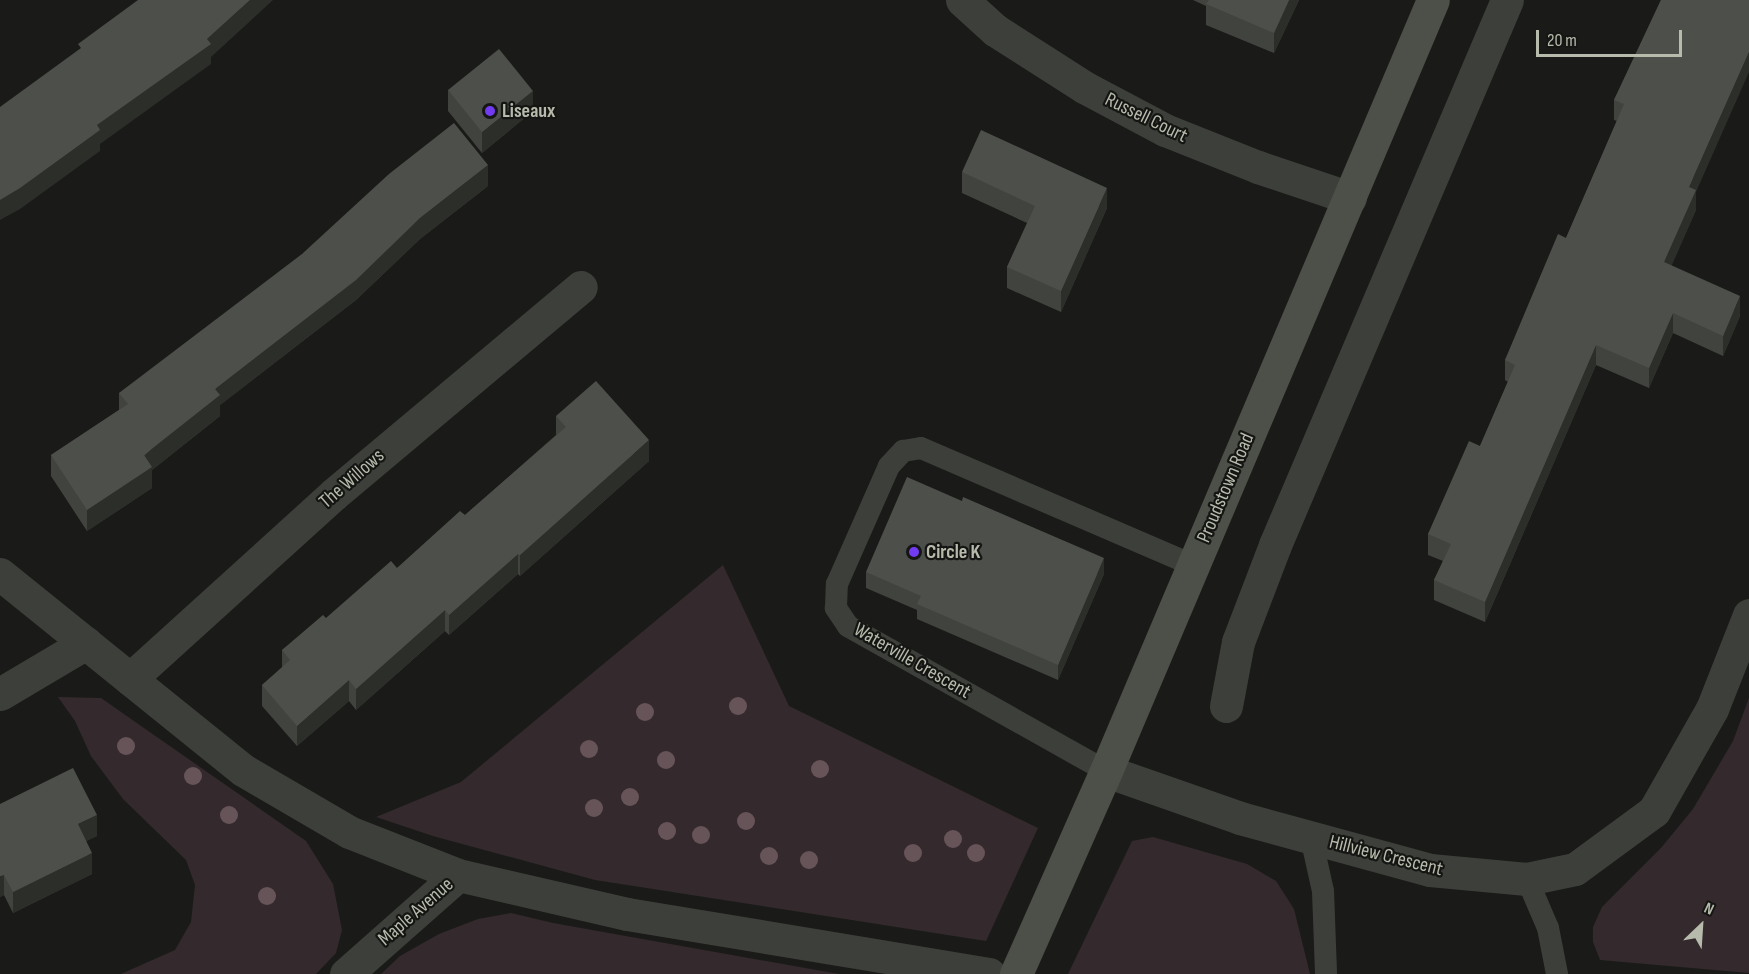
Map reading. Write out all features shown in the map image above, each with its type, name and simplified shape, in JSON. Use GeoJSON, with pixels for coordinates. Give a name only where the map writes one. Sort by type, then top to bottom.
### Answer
{"type":"FeatureCollection","features":[{"type":"Feature","properties":{"kind":"main road","name":"Proudstown Road"},"geometry":{"type":"LineString","coordinates":[[1016,974],[1106,771],[1433,0]]}},
{"type":"Feature","properties":{"kind":"street","name":"Russell Court"},"geometry":{"type":"LineString","coordinates":[[962,0],[995,30],[1054,68],[1165,130],[1257,167],[1350,198]]}},
{"type":"Feature","properties":{"kind":"street"},"geometry":{"type":"LineString","coordinates":[[1226,706],[1238,642],[1275,545],[1507,0]]}},
{"type":"Feature","properties":{"kind":"street","name":"The Willows"},"geometry":{"type":"LineString","coordinates":[[130,679],[334,494],[581,287]]}},
{"type":"Feature","properties":{"kind":"street"},"geometry":{"type":"LineString","coordinates":[[0,574],[243,770],[348,832],[458,875],[627,914],[989,974]]}},
{"type":"Feature","properties":{"kind":"street","name":"Hillview Crescent"},"geometry":{"type":"LineString","coordinates":[[1106,771],[1240,818],[1430,870],[1527,879],[1575,869],[1654,811],[1712,710],[1749,615]]}},
{"type":"Feature","properties":{"kind":"street"},"geometry":{"type":"LineString","coordinates":[[0,694],[86,644]]}},
{"type":"Feature","properties":{"kind":"street","name":"Maple Avenue"},"geometry":{"type":"LineString","coordinates":[[346,974],[458,875]]}},
{"type":"Feature","properties":{"kind":"lane","name":"Waterville Crescent"},"geometry":{"type":"LineString","coordinates":[[1106,771],[848,626],[836,608],[837,584],[889,466],[903,451],[921,448],[1193,565]]}},
{"type":"Feature","properties":{"kind":"lane"},"geometry":{"type":"LineString","coordinates":[[1311,837],[1323,891],[1326,974]]}},
{"type":"Feature","properties":{"kind":"lane"},"geometry":{"type":"LineString","coordinates":[[1527,879],[1548,928],[1557,974]]}},
{"type":"Feature","properties":{"kind":"shaded area"},"geometry":{"type":"Polygon","coordinates":[[[723,565],[789,706],[1038,828],[986,941],[595,880],[433,836],[376,817],[461,782],[723,565]]]}},
{"type":"Feature","properties":{"kind":"shaded area"},"geometry":{"type":"Polygon","coordinates":[[[58,697],[101,698],[306,841],[333,884],[342,930],[336,953],[316,974],[121,974],[175,950],[191,922],[195,885],[186,860],[123,799],[91,756],[75,721],[58,697]]]}},
{"type":"Feature","properties":{"kind":"shaded area"},"geometry":{"type":"Polygon","coordinates":[[[1749,698],[1749,973],[1600,960],[1593,942],[1593,927],[1602,907],[1661,848],[1693,809],[1733,741],[1749,698]]]}},
{"type":"Feature","properties":{"kind":"shaded area"},"geometry":{"type":"Polygon","coordinates":[[[1153,837],[1247,864],[1276,881],[1294,909],[1310,974],[1068,974],[1132,841],[1153,837]]]}},
{"type":"Feature","properties":{"kind":"shaded area"},"geometry":{"type":"Polygon","coordinates":[[[511,913],[553,923],[839,974],[381,974],[400,956],[439,934],[478,919],[511,913]]]}},
{"type":"Feature","properties":{"kind":"building"},"geometry":{"type":"Polygon","coordinates":[[[138,0],[250,0],[207,39],[211,44],[97,125],[100,130],[0,200],[0,107],[81,48],[78,44],[138,0]]]}},
{"type":"Feature","properties":{"kind":"building"},"geometry":{"type":"Polygon","coordinates":[[[1209,0],[1289,0],[1274,33],[1206,4],[1209,0]]]}},
{"type":"Feature","properties":{"kind":"building"},"geometry":{"type":"Polygon","coordinates":[[[1661,0],[1749,0],[1749,52],[1689,187],[1696,190],[1664,262],[1740,296],[1723,336],[1673,313],[1649,368],[1596,345],[1485,602],[1434,580],[1451,544],[1428,534],[1469,441],[1480,446],[1515,365],[1505,360],[1558,234],[1566,238],[1624,104],[1614,100],[1661,0]]]}},
{"type":"Feature","properties":{"kind":"building"},"geometry":{"type":"Polygon","coordinates":[[[499,49],[533,91],[482,132],[448,90],[499,49]]]}},
{"type":"Feature","properties":{"kind":"building"},"geometry":{"type":"Polygon","coordinates":[[[454,123],[488,165],[420,218],[356,280],[215,389],[220,395],[144,455],[152,467],[87,510],[51,455],[128,404],[119,393],[302,254],[389,174],[454,123]]]}},
{"type":"Feature","properties":{"kind":"building"},"geometry":{"type":"Polygon","coordinates":[[[981,130],[1107,188],[1061,291],[1007,267],[1035,206],[962,172],[981,130]]]}},
{"type":"Feature","properties":{"kind":"building"},"geometry":{"type":"Polygon","coordinates":[[[596,381],[649,440],[449,615],[445,610],[356,689],[349,680],[297,726],[262,685],[290,660],[282,650],[323,615],[326,618],[391,561],[397,568],[460,511],[465,515],[566,427],[556,416],[596,381]]]}},
{"type":"Feature","properties":{"kind":"building","name":"Circle K"},"geometry":{"type":"Polygon","coordinates":[[[907,477],[962,501],[963,497],[1104,558],[1058,665],[917,604],[921,596],[866,572],[907,477]]]}},
{"type":"Feature","properties":{"kind":"building"},"geometry":{"type":"Polygon","coordinates":[[[73,768],[97,815],[78,824],[92,853],[13,892],[4,875],[0,876],[0,804],[73,768]]]}},
{"type":"Feature","properties":{"kind":"place","name":"Liseaux"},"geometry":{"type":"Point","coordinates":[490,111]}},
{"type":"Feature","properties":{"kind":"place","name":"Circle K"},"geometry":{"type":"Point","coordinates":[914,552]}}]}
